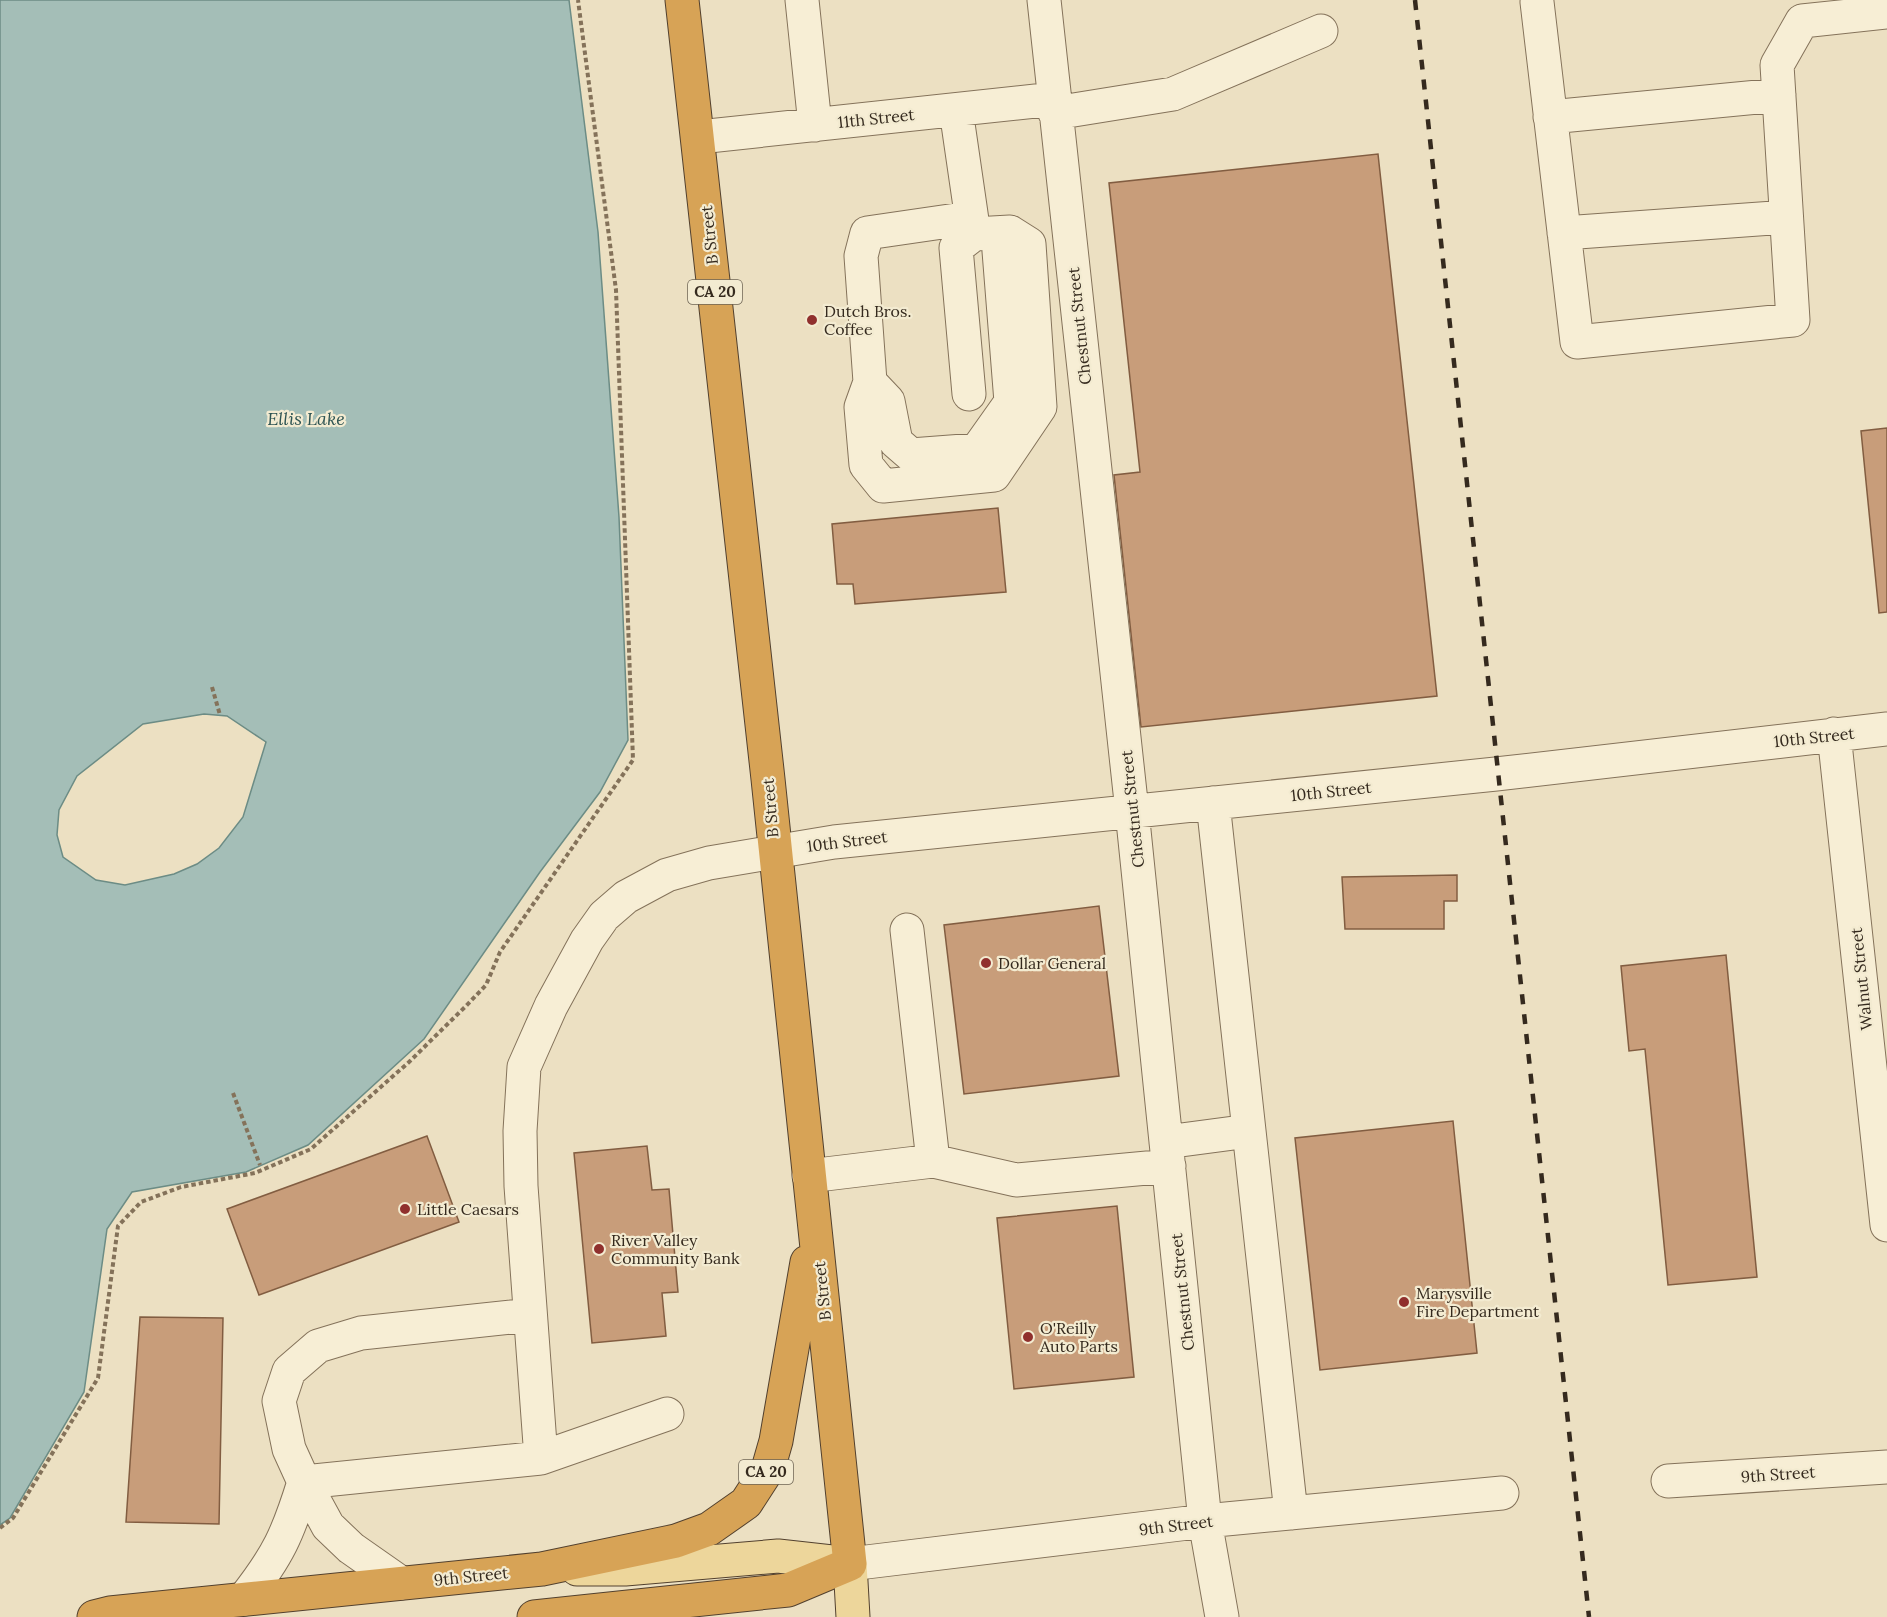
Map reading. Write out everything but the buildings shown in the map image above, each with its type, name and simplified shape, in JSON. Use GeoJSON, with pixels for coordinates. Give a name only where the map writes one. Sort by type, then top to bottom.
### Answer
{"type":"FeatureCollection","features":[{"type":"Feature","properties":{"kind":"highway","name":"B Street"},"geometry":{"type":"LineString","coordinates":[[682,0],[699,137],[850,1564]]}},
{"type":"Feature","properties":{"kind":"highway","name":"CA 20"},"geometry":{"type":"LineString","coordinates":[[542,1569],[676,1541],[709,1529],[746,1503],[768,1469],[776,1441],[815,1222]]}},
{"type":"Feature","properties":{"kind":"highway","name":"9th Street"},"geometry":{"type":"LineString","coordinates":[[534,1617],[788,1590],[850,1564]]}},
{"type":"Feature","properties":{"kind":"highway","name":"9th Street"},"geometry":{"type":"LineString","coordinates":[[94,1617],[110,1613],[542,1569]]}},
{"type":"Feature","properties":{"kind":"main road","name":"9th Street"},"geometry":{"type":"LineString","coordinates":[[542,1569],[625,1569],[778,1556],[850,1564]]}},
{"type":"Feature","properties":{"kind":"main road","name":"B Street"},"geometry":{"type":"LineString","coordinates":[[850,1564],[853,1617]]}},
{"type":"Feature","properties":{"kind":"street"},"geometry":{"type":"LineString","coordinates":[[802,0],[815,125]]}},
{"type":"Feature","properties":{"kind":"street","name":"Chestnut Street"},"geometry":{"type":"LineString","coordinates":[[1044,0],[1132,811],[1205,1521],[1222,1617]]}},
{"type":"Feature","properties":{"kind":"street"},"geometry":{"type":"LineString","coordinates":[[1544,1],[1550,117],[1577,342],[1793,320],[1777,65],[1797,10],[1887,12]]}},
{"type":"Feature","properties":{"kind":"street","name":"11th Street"},"geometry":{"type":"LineString","coordinates":[[699,137],[956,110],[1054,106],[1173,94],[1321,31]]}},
{"type":"Feature","properties":{"kind":"street"},"geometry":{"type":"LineString","coordinates":[[1550,117],[1779,95]]}},
{"type":"Feature","properties":{"kind":"street"},"geometry":{"type":"LineString","coordinates":[[956,110],[972,226],[956,248],[969,393]]}},
{"type":"Feature","properties":{"kind":"street"},"geometry":{"type":"LineString","coordinates":[[1564,233],[1786,217]]}},
{"type":"Feature","properties":{"kind":"street"},"geometry":{"type":"LineString","coordinates":[[972,226],[1010,232],[1029,244],[1040,407],[994,475],[883,486],[866,465],[861,407],[870,382],[861,256],[867,233],[972,226]]}},
{"type":"Feature","properties":{"kind":"street","name":"10th Street"},"geometry":{"type":"LineString","coordinates":[[541,1458],[521,1186],[520,1131],[524,1067],[551,1006],[604,916],[626,897],[667,875],[709,863],[774,850],[1496,774],[1887,729]]}},
{"type":"Feature","properties":{"kind":"street","name":"Walnut Street"},"geometry":{"type":"LineString","coordinates":[[1834,734],[1887,1225]]}},
{"type":"Feature","properties":{"kind":"street"},"geometry":{"type":"LineString","coordinates":[[1213,803],[1291,1513]]}},
{"type":"Feature","properties":{"kind":"street"},"geometry":{"type":"LineString","coordinates":[[908,930],[933,1161]]}},
{"type":"Feature","properties":{"kind":"street"},"geometry":{"type":"LineString","coordinates":[[809,1176],[933,1161],[1016,1180],[1168,1154],[1249,1131]]}},
{"type":"Feature","properties":{"kind":"street"},"geometry":{"type":"LineString","coordinates":[[401,1583],[351,1548],[328,1526],[304,1482],[289,1449],[279,1401],[289,1371],[318,1346],[361,1333],[530,1315]]}},
{"type":"Feature","properties":{"kind":"street"},"geometry":{"type":"LineString","coordinates":[[304,1482],[541,1458],[667,1414]]}},
{"type":"Feature","properties":{"kind":"street","name":"9th Street"},"geometry":{"type":"LineString","coordinates":[[1668,1481],[1887,1467]]}},
{"type":"Feature","properties":{"kind":"street"},"geometry":{"type":"LineString","coordinates":[[244,1599],[275,1559],[290,1528],[304,1482]]}},
{"type":"Feature","properties":{"kind":"street","name":"9th Street"},"geometry":{"type":"LineString","coordinates":[[850,1564],[1205,1521],[1502,1492]]}},
{"type":"Feature","properties":{"kind":"path"},"geometry":{"type":"LineString","coordinates":[[0,1528],[13,1518],[98,1378],[118,1226],[141,1202],[182,1187],[255,1173],[311,1149],[409,1062],[486,984],[500,952],[633,760],[616,290],[578,0]]}},
{"type":"Feature","properties":{"kind":"path"},"geometry":{"type":"LineString","coordinates":[[212,687],[220,715]]}},
{"type":"Feature","properties":{"kind":"path"},"geometry":{"type":"LineString","coordinates":[[233,1093],[260,1166]]}},
{"type":"Feature","properties":{"kind":"water","name":"Ellis Lake"},"geometry":{"type":"Polygon","coordinates":[[[0,0],[569,0],[598,232],[619,517],[628,740],[600,792],[540,872],[424,1039],[308,1145],[246,1172],[132,1192],[107,1229],[84,1392],[10,1518],[0,1525],[0,0]],[[204,714],[143,724],[77,776],[59,810],[57,835],[63,857],[96,880],[125,885],[174,874],[197,864],[219,848],[243,817],[266,742],[227,716],[204,714]]]}},
{"type":"Feature","properties":{"kind":"railway"},"geometry":{"type":"LineString","coordinates":[[1415,0],[1589,1617]]}},
{"type":"Feature","properties":{"kind":"place","name":"Dutch Bros. Coffee"},"geometry":{"type":"Point","coordinates":[812,320]}},
{"type":"Feature","properties":{"kind":"place","name":"Dollar General"},"geometry":{"type":"Point","coordinates":[986,963]}},
{"type":"Feature","properties":{"kind":"place","name":"Little Caesars"},"geometry":{"type":"Point","coordinates":[405,1209]}},
{"type":"Feature","properties":{"kind":"place","name":"River Valley Community Bank"},"geometry":{"type":"Point","coordinates":[599,1249]}},
{"type":"Feature","properties":{"kind":"place","name":"Marysville Fire Department"},"geometry":{"type":"Point","coordinates":[1404,1302]}},
{"type":"Feature","properties":{"kind":"place","name":"O'Reilly Auto Parts"},"geometry":{"type":"Point","coordinates":[1028,1337]}}]}
